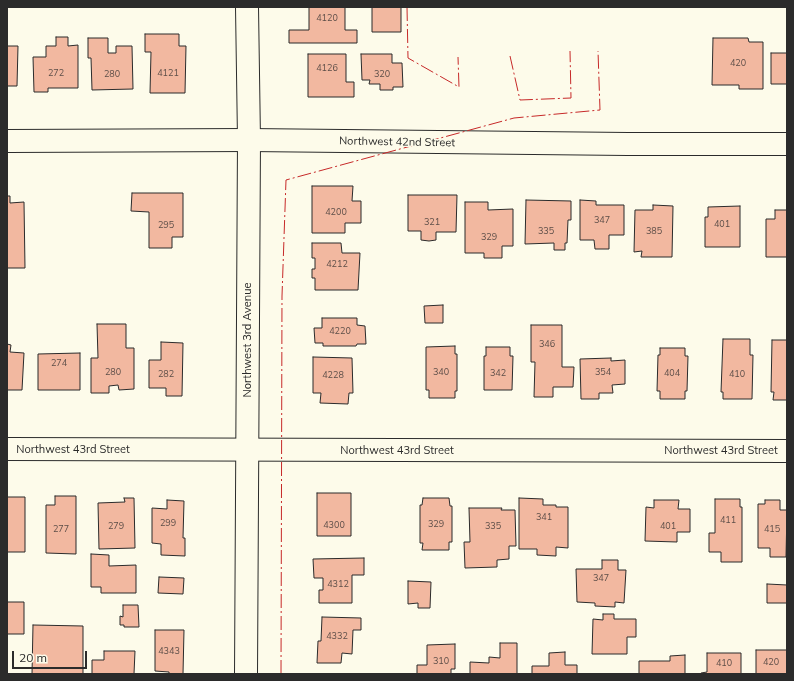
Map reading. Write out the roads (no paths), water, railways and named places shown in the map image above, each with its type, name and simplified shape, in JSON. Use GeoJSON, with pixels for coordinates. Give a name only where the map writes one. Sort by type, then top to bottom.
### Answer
{"type":"FeatureCollection","features":[{"type":"Feature","properties":{"kind":"street","name":"Northwest 3rd Avenue"},"geometry":{"type":"LineString","coordinates":[[246,674],[249,140],[247,7]]}},
{"type":"Feature","properties":{"kind":"street","name":"Northwest 42nd Street"},"geometry":{"type":"LineString","coordinates":[[7,141],[249,140],[787,144]]}},
{"type":"Feature","properties":{"kind":"street","name":"Northwest 43rd Street"},"geometry":{"type":"LineString","coordinates":[[7,449],[787,452]]}}]}
